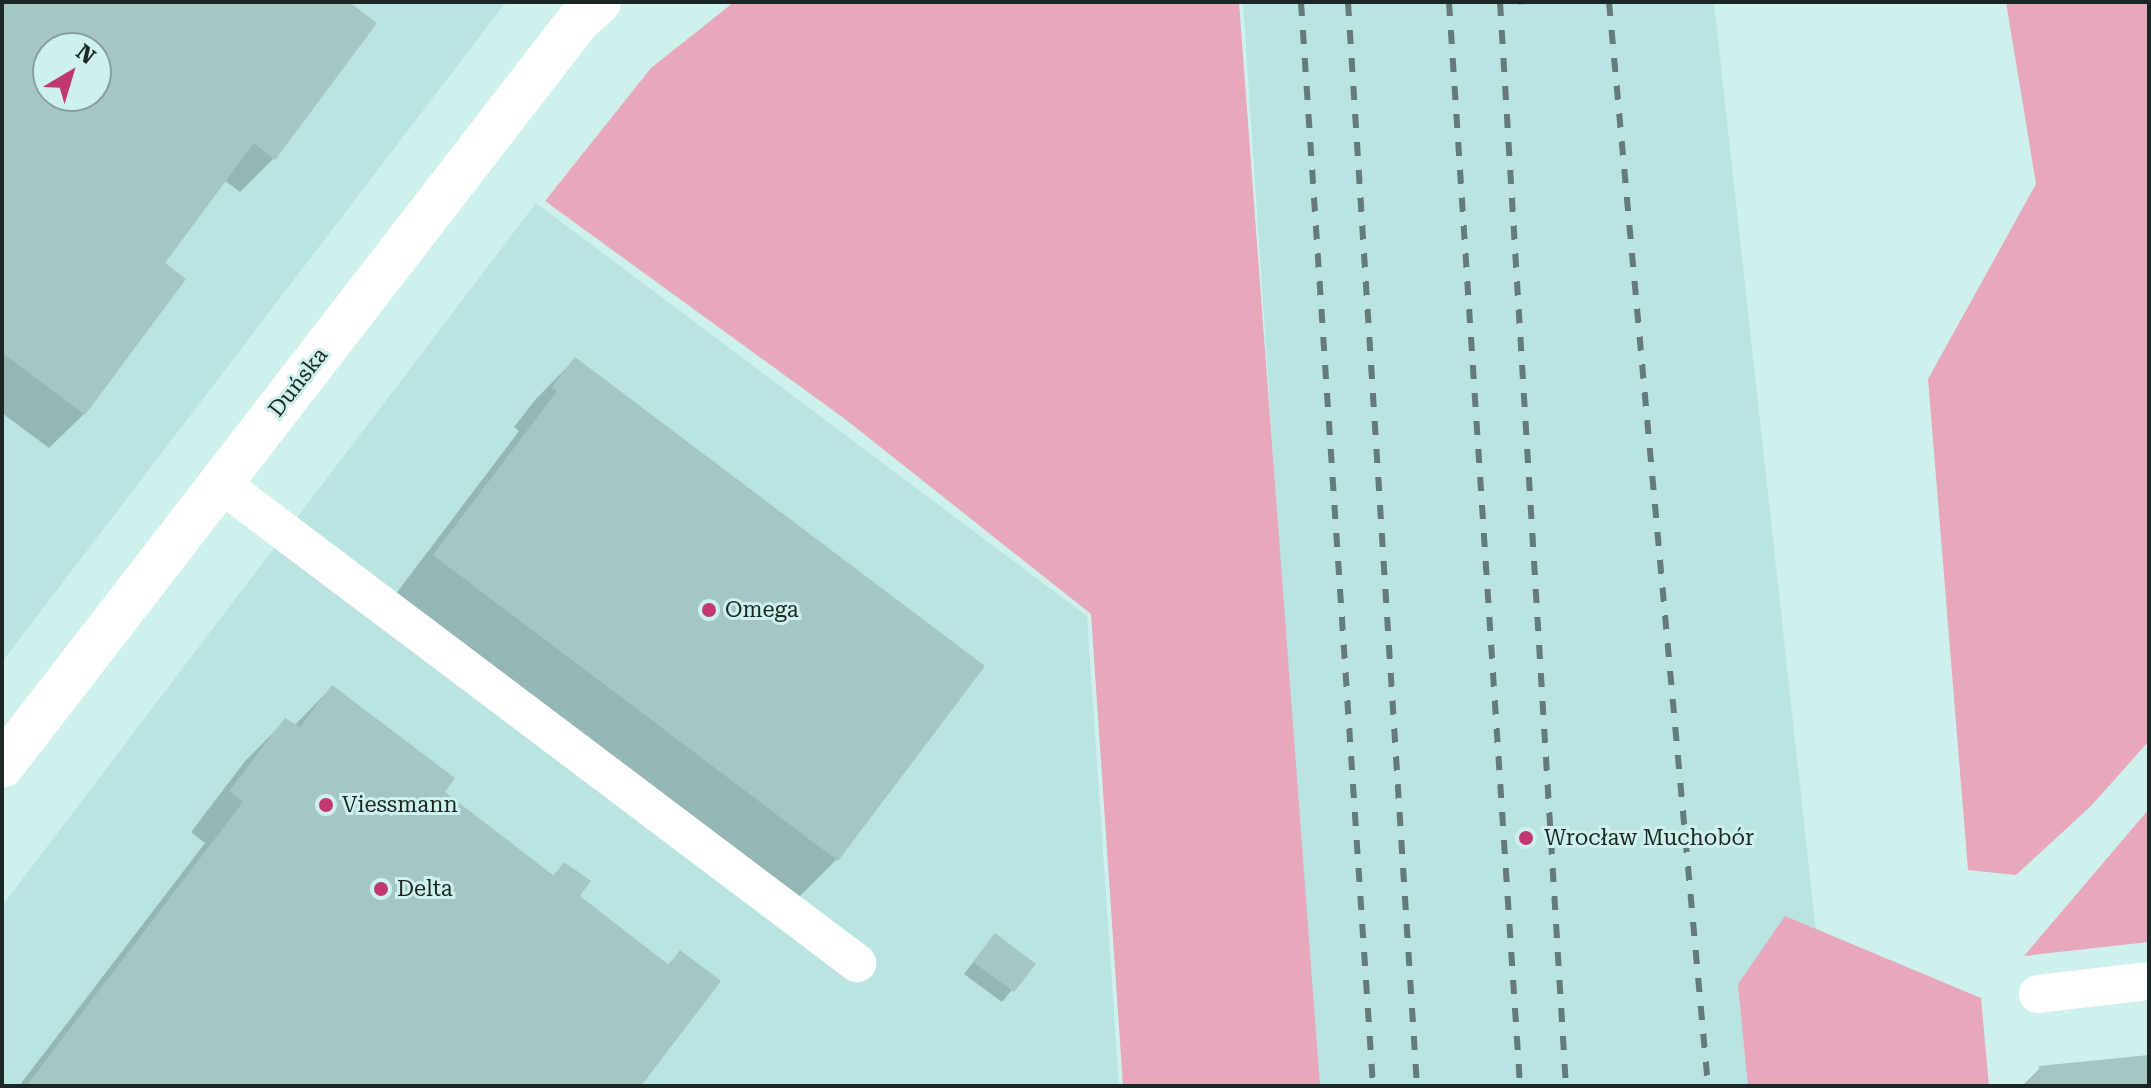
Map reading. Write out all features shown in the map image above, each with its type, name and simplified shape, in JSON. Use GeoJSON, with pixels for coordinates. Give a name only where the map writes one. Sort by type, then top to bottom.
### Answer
{"type":"FeatureCollection","features":[{"type":"Feature","properties":{"kind":"street","name":"Duńska"},"geometry":{"type":"LineString","coordinates":[[2,766],[569,34],[599,2]]}},
{"type":"Feature","properties":{"kind":"lane"},"geometry":{"type":"LineString","coordinates":[[220,483],[857,963]]}},
{"type":"Feature","properties":{"kind":"lane"},"geometry":{"type":"LineString","coordinates":[[2038,994],[2149,981]]}},
{"type":"Feature","properties":{"kind":"shaded area"},"geometry":{"type":"Polygon","coordinates":[[[2,2],[506,2],[2,662],[2,2]]]}},
{"type":"Feature","properties":{"kind":"shaded area"},"geometry":{"type":"Polygon","coordinates":[[[734,2],[1239,2],[1320,1086],[1123,1086],[1091,614],[845,419],[545,201],[651,68],[734,2]]]}},
{"type":"Feature","properties":{"kind":"shaded area"},"geometry":{"type":"Polygon","coordinates":[[[1243,2],[1714,2],[1833,1086],[1315,1086],[1243,2]]]}},
{"type":"Feature","properties":{"kind":"shaded area"},"geometry":{"type":"Polygon","coordinates":[[[2006,2],[2149,2],[2149,741],[2091,806],[2016,875],[1968,870],[1928,379],[2036,184],[2006,2]]]}},
{"type":"Feature","properties":{"kind":"shaded area"},"geometry":{"type":"Polygon","coordinates":[[[536,203],[1087,616],[1119,1086],[2,1086],[2,906],[536,203]]]}},
{"type":"Feature","properties":{"kind":"shaded area"},"geometry":{"type":"Polygon","coordinates":[[[2149,809],[2149,942],[2024,956],[2149,809]]]}},
{"type":"Feature","properties":{"kind":"shaded area"},"geometry":{"type":"Polygon","coordinates":[[[1785,916],[1981,998],[1989,1086],[1748,1086],[1738,984],[1785,916]]]}},
{"type":"Feature","properties":{"kind":"building"},"geometry":{"type":"Polygon","coordinates":[[[2,2],[349,2],[377,23],[275,160],[254,143],[165,263],[186,279],[85,415],[2,353],[2,2]]]}},
{"type":"Feature","properties":{"kind":"building","name":"Omega"},"geometry":{"type":"Polygon","coordinates":[[[575,357],[985,666],[838,861],[433,555],[557,391],[552,387],[575,357]]]}},
{"type":"Feature","properties":{"kind":"building","name":"Delta"},"geometry":{"type":"Polygon","coordinates":[[[332,685],[455,778],[445,792],[554,876],[564,862],[591,881],[580,896],[669,965],[680,950],[721,981],[641,1086],[26,1086],[243,802],[229,791],[285,718],[300,727],[332,685]]]}},
{"type":"Feature","properties":{"kind":"building"},"geometry":{"type":"Polygon","coordinates":[[[995,933],[1036,964],[1014,992],[973,962],[995,933]]]}},
{"type":"Feature","properties":{"kind":"building"},"geometry":{"type":"Polygon","coordinates":[[[2149,1055],[2149,1086],[2041,1086],[2039,1066],[2149,1055]]]}},
{"type":"Feature","properties":{"kind":"railway"},"geometry":{"type":"LineString","coordinates":[[1301,2],[1373,1086]]}},
{"type":"Feature","properties":{"kind":"railway"},"geometry":{"type":"LineString","coordinates":[[1348,2],[1417,1086]]}},
{"type":"Feature","properties":{"kind":"railway"},"geometry":{"type":"LineString","coordinates":[[1449,2],[1520,1086]]}},
{"type":"Feature","properties":{"kind":"railway"},"geometry":{"type":"LineString","coordinates":[[1500,2],[1566,1086]]}},
{"type":"Feature","properties":{"kind":"railway"},"geometry":{"type":"LineString","coordinates":[[1609,2],[1708,1086]]}},
{"type":"Feature","properties":{"kind":"place","name":"Omega"},"geometry":{"type":"Point","coordinates":[709,610]}},
{"type":"Feature","properties":{"kind":"place","name":"Viessmann"},"geometry":{"type":"Point","coordinates":[326,805]}},
{"type":"Feature","properties":{"kind":"place","name":"Wrocław Muchobór"},"geometry":{"type":"Point","coordinates":[1526,838]}},
{"type":"Feature","properties":{"kind":"place","name":"Delta"},"geometry":{"type":"Point","coordinates":[381,889]}}]}
